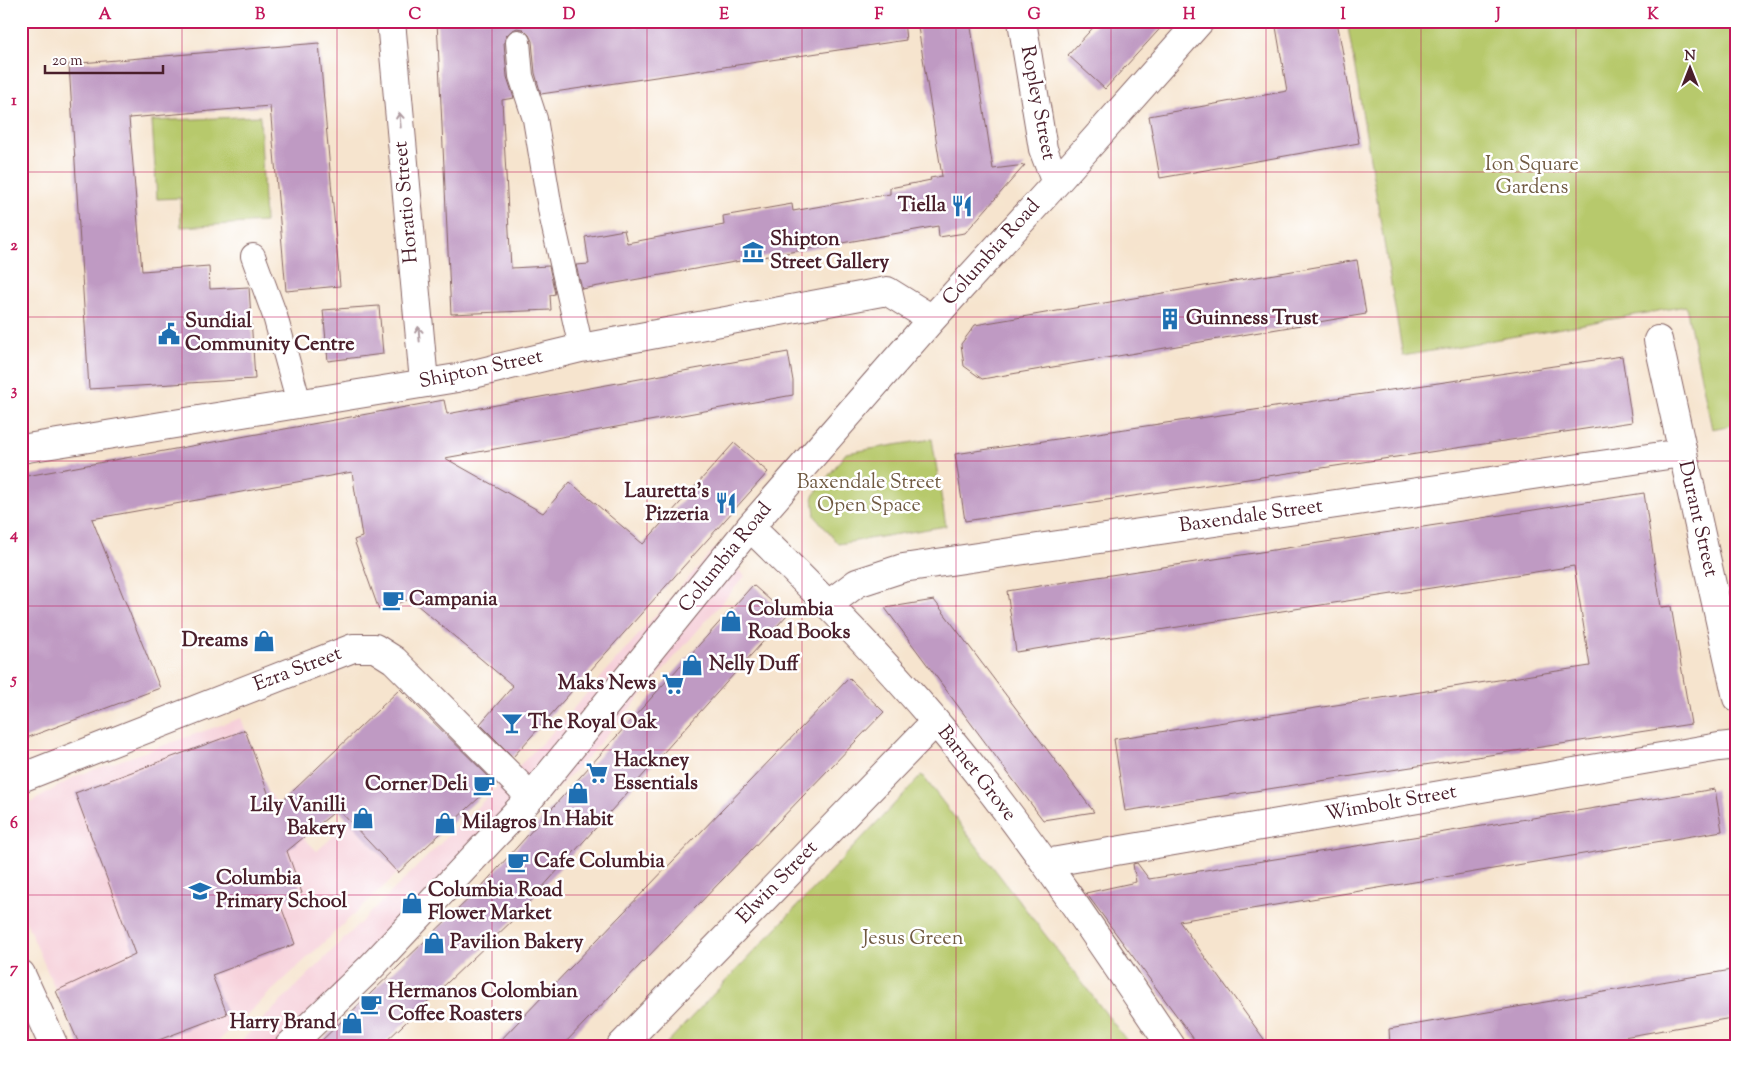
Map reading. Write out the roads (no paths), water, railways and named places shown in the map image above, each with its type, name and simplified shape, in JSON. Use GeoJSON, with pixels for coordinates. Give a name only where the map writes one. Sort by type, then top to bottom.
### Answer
{"type":"FeatureCollection","features":[{"type":"Feature","properties":{"kind":"street","name":"Horatio Street"},"geometry":{"type":"LineString","coordinates":[[391,21],[424,382]]}},
{"type":"Feature","properties":{"kind":"street","name":"Ropley Street"},"geometry":{"type":"LineString","coordinates":[[1022,21],[1043,149],[1056,183]]}},
{"type":"Feature","properties":{"kind":"street","name":"Columbia Road"},"geometry":{"type":"LineString","coordinates":[[289,1046],[372,966],[531,797],[598,717],[750,527],[932,319],[1200,21]]}},
{"type":"Feature","properties":{"kind":"street","name":"Shipton Street"},"geometry":{"type":"LineString","coordinates":[[21,449],[457,378],[580,348],[888,291],[932,319]]}},
{"type":"Feature","properties":{"kind":"street","name":"Durant Street"},"geometry":{"type":"LineString","coordinates":[[1658,340],[1737,698]]}},
{"type":"Feature","properties":{"kind":"street","name":"Baxendale Street"},"geometry":{"type":"LineString","coordinates":[[829,604],[857,583],[903,568],[1682,453]]}},
{"type":"Feature","properties":{"kind":"street","name":"Barnet Grove"},"geometry":{"type":"LineString","coordinates":[[750,527],[829,604],[935,722],[1046,863],[1171,1046]]}},
{"type":"Feature","properties":{"kind":"street","name":"Ezra Street"},"geometry":{"type":"LineString","coordinates":[[21,778],[353,648],[375,648],[394,660],[531,797]]}},
{"type":"Feature","properties":{"kind":"street","name":"Elwin Street"},"geometry":{"type":"LineString","coordinates":[[621,1046],[935,722]]}},
{"type":"Feature","properties":{"kind":"street","name":"Wimbolt Street"},"geometry":{"type":"LineString","coordinates":[[1046,863],[1737,745]]}},
{"type":"Feature","properties":{"kind":"street"},"geometry":{"type":"LineString","coordinates":[[21,974],[54,1046]]}},
{"type":"Feature","properties":{"kind":"lane"},"geometry":{"type":"LineString","coordinates":[[518,42],[521,76],[535,119],[552,214],[580,348]]}},
{"type":"Feature","properties":{"kind":"lane"},"geometry":{"type":"LineString","coordinates":[[253,256],[275,316],[299,404]]}},
{"type":"Feature","properties":{"kind":"place","name":"Tiella"},"geometry":{"type":"Point","coordinates":[962,206]}},
{"type":"Feature","properties":{"kind":"place","name":"Shipton Street Gallery"},"geometry":{"type":"Point","coordinates":[753,252]}},
{"type":"Feature","properties":{"kind":"place","name":"Guinness Trust"},"geometry":{"type":"Point","coordinates":[1170,319]}},
{"type":"Feature","properties":{"kind":"place","name":"Sundial Community Centre"},"geometry":{"type":"Point","coordinates":[169,334]}},
{"type":"Feature","properties":{"kind":"place","name":"Lauretta's Pizzeria"},"geometry":{"type":"Point","coordinates":[726,503]}},
{"type":"Feature","properties":{"kind":"place","name":"Campania"},"geometry":{"type":"Point","coordinates":[393,600]}},
{"type":"Feature","properties":{"kind":"place","name":"Columbia Road Books"},"geometry":{"type":"Point","coordinates":[731,621]}},
{"type":"Feature","properties":{"kind":"place","name":"Dreams"},"geometry":{"type":"Point","coordinates":[264,641]}},
{"type":"Feature","properties":{"kind":"place","name":"Nelly Duff"},"geometry":{"type":"Point","coordinates":[692,665]}},
{"type":"Feature","properties":{"kind":"place","name":"Maks News"},"geometry":{"type":"Point","coordinates":[673,684]}},
{"type":"Feature","properties":{"kind":"place","name":"The Royal Oak"},"geometry":{"type":"Point","coordinates":[512,723]}},
{"type":"Feature","properties":{"kind":"place","name":"Hackney Essentials"},"geometry":{"type":"Point","coordinates":[597,773]}},
{"type":"Feature","properties":{"kind":"place","name":"Corner Deli"},"geometry":{"type":"Point","coordinates":[484,785]}},
{"type":"Feature","properties":{"kind":"place","name":"In Habit"},"geometry":{"type":"Point","coordinates":[578,793]}},
{"type":"Feature","properties":{"kind":"place","name":"Lily Vanilli Bakery"},"geometry":{"type":"Point","coordinates":[363,818]}},
{"type":"Feature","properties":{"kind":"place","name":"Milagros"},"geometry":{"type":"Point","coordinates":[445,823]}},
{"type":"Feature","properties":{"kind":"place","name":"Cafe Columbia"},"geometry":{"type":"Point","coordinates":[518,862]}},
{"type":"Feature","properties":{"kind":"place","name":"Columbia Primary School"},"geometry":{"type":"Point","coordinates":[200,891]}},
{"type":"Feature","properties":{"kind":"place","name":"Columbia Road Flower Market"},"geometry":{"type":"Point","coordinates":[412,903]}},
{"type":"Feature","properties":{"kind":"place","name":"Pavilion Bakery"},"geometry":{"type":"Point","coordinates":[434,943]}},
{"type":"Feature","properties":{"kind":"place","name":"Hermanos Colombian Coffee Roasters"},"geometry":{"type":"Point","coordinates":[371,1004]}},
{"type":"Feature","properties":{"kind":"place","name":"Harry Brand"},"geometry":{"type":"Point","coordinates":[352,1023]}},
{"type":"Feature","properties":{"kind":"park label","name":"Ion Square Gardens"},"geometry":{"type":"Point","coordinates":[1532,176]}},
{"type":"Feature","properties":{"kind":"park label","name":"Baxendale Street Open Space"},"geometry":{"type":"Point","coordinates":[869,494]}},
{"type":"Feature","properties":{"kind":"park label","name":"Jesus Green"},"geometry":{"type":"Point","coordinates":[913,939]}}]}
